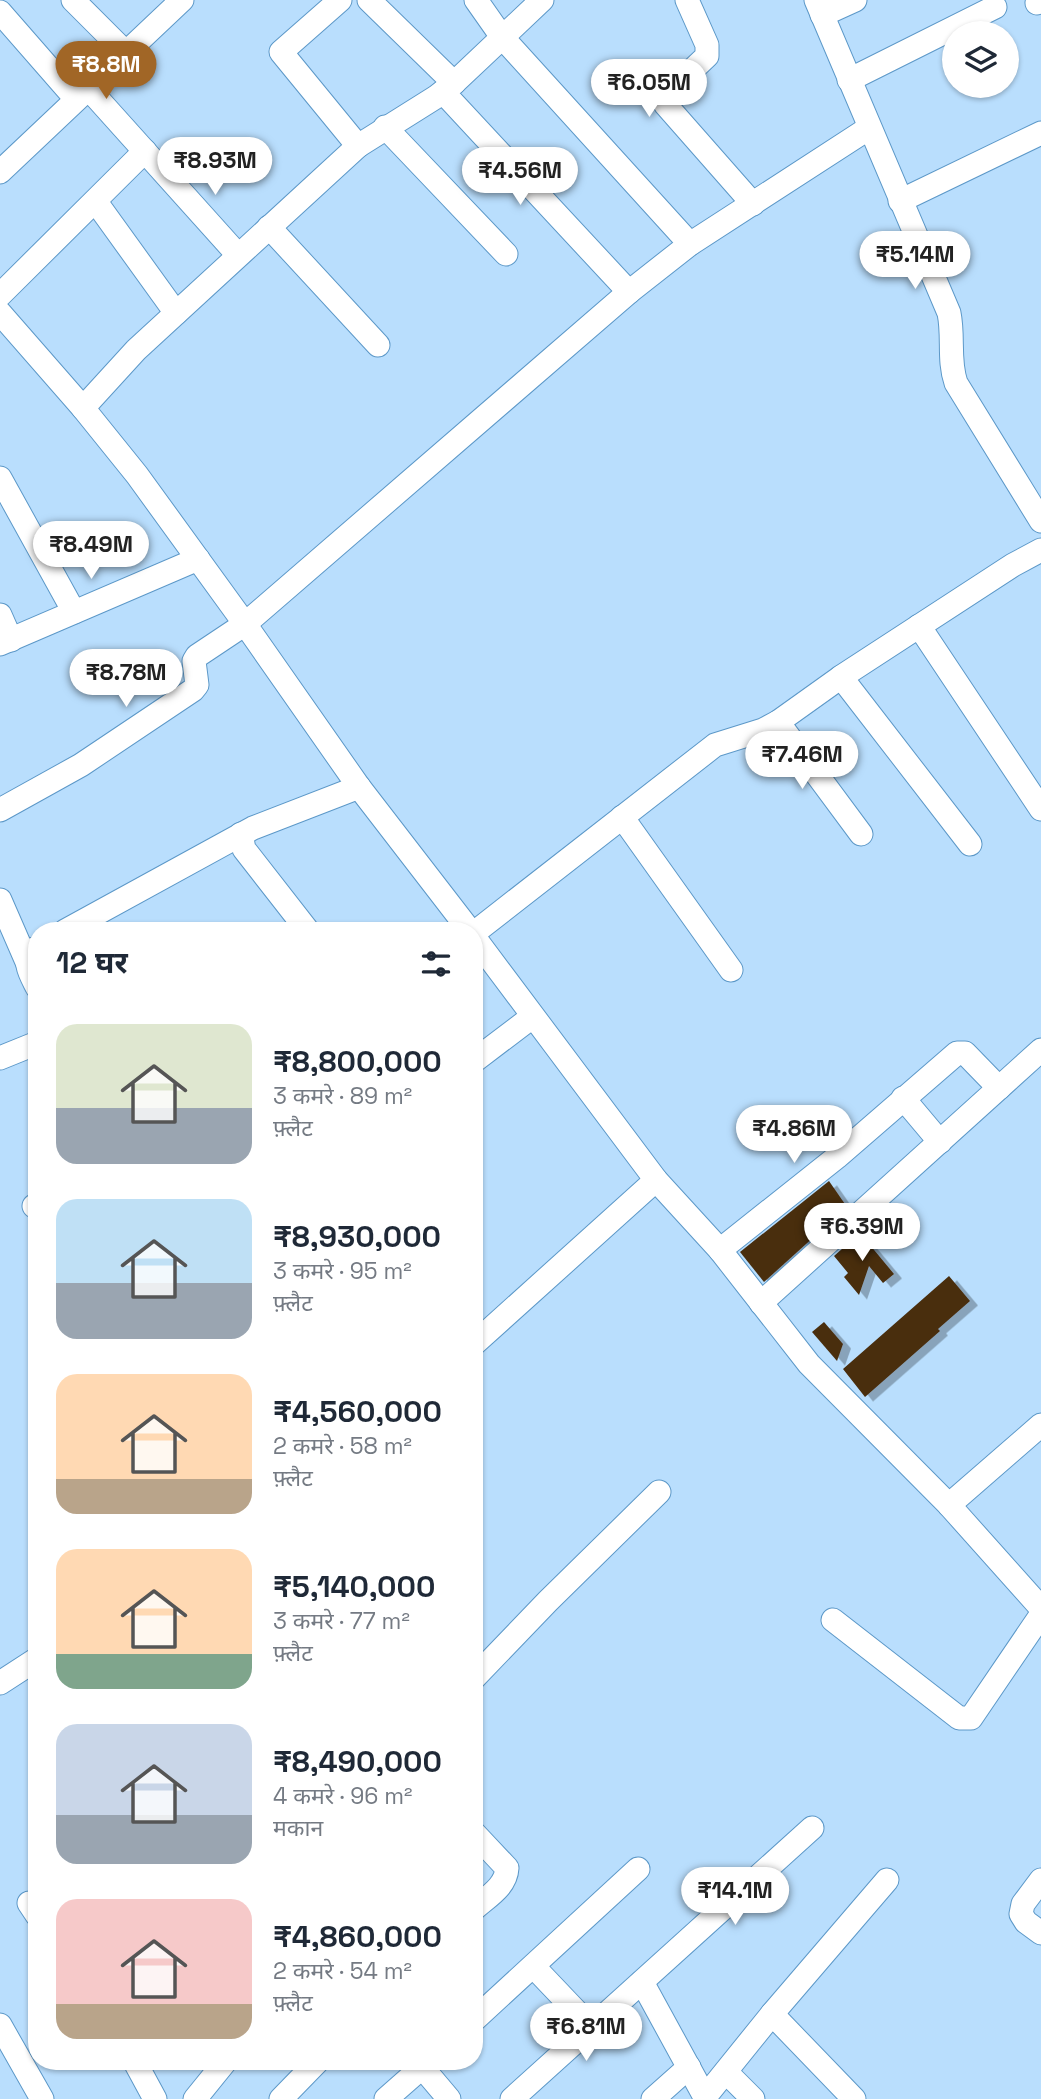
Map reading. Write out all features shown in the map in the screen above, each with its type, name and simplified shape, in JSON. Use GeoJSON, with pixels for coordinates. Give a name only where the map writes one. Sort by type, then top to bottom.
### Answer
{"type":"FeatureCollection","features":[{"type":"Feature","properties":{"kind":"street"},"geometry":{"type":"LineString","coordinates":[[73,0],[126,53]]}},
{"type":"Feature","properties":{"kind":"street"},"geometry":{"type":"LineString","coordinates":[[0,171],[182,0]]}},
{"type":"Feature","properties":{"kind":"street"},"geometry":{"type":"LineString","coordinates":[[340,0],[281,52],[358,146]]}},
{"type":"Feature","properties":{"kind":"street"},"geometry":{"type":"LineString","coordinates":[[369,0],[629,292]]}},
{"type":"Feature","properties":{"kind":"street"},"geometry":{"type":"LineString","coordinates":[[476,0],[502,37],[690,244]]}},
{"type":"Feature","properties":{"kind":"street"},"geometry":{"type":"LineString","coordinates":[[687,0],[707,45],[706,56],[665,96],[665,104],[753,204]]}},
{"type":"Feature","properties":{"kind":"street"},"geometry":{"type":"LineString","coordinates":[[855,0],[819,8],[949,313],[952,326],[951,368],[956,383],[1041,521]]}},
{"type":"Feature","properties":{"kind":"street"},"geometry":{"type":"LineString","coordinates":[[83,408],[136,350],[358,146],[449,87],[536,2]]}},
{"type":"Feature","properties":{"kind":"street"},"geometry":{"type":"LineString","coordinates":[[849,80],[995,7]]}},
{"type":"Feature","properties":{"kind":"street"},"geometry":{"type":"LineString","coordinates":[[0,12],[145,152],[238,256]]}},
{"type":"Feature","properties":{"kind":"street"},"geometry":{"type":"LineString","coordinates":[[385,127],[506,254]]}},
{"type":"Feature","properties":{"kind":"street"},"geometry":{"type":"LineString","coordinates":[[0,810],[81,765],[193,690],[197,685],[195,658],[245,624],[629,292],[690,244],[869,128]]}},
{"type":"Feature","properties":{"kind":"street"},"geometry":{"type":"LineString","coordinates":[[900,201],[1041,133]]}},
{"type":"Feature","properties":{"kind":"street"},"geometry":{"type":"LineString","coordinates":[[0,295],[145,152]]}},
{"type":"Feature","properties":{"kind":"street"},"geometry":{"type":"LineString","coordinates":[[96,202],[176,313]]}},
{"type":"Feature","properties":{"kind":"street"},"geometry":{"type":"LineString","coordinates":[[269,227],[378,345]]}},
{"type":"Feature","properties":{"kind":"street"},"geometry":{"type":"LineString","coordinates":[[0,313],[137,475],[359,787],[464,922]]}},
{"type":"Feature","properties":{"kind":"street"},"geometry":{"type":"LineString","coordinates":[[0,478],[74,612]]}},
{"type":"Feature","properties":{"kind":"street"},"geometry":{"type":"LineString","coordinates":[[483,926],[715,745],[763,730],[778,722],[841,677],[1041,550]]}},
{"type":"Feature","properties":{"kind":"street"},"geometry":{"type":"LineString","coordinates":[[0,615],[6,642],[198,559]]}},
{"type":"Feature","properties":{"kind":"street"},"geometry":{"type":"LineString","coordinates":[[919,626],[1039,800]]}},
{"type":"Feature","properties":{"kind":"street"},"geometry":{"type":"LineString","coordinates":[[841,677],[970,844]]}},
{"type":"Feature","properties":{"kind":"street"},"geometry":{"type":"LineString","coordinates":[[778,722],[861,834]]}},
{"type":"Feature","properties":{"kind":"street"},"geometry":{"type":"LineString","coordinates":[[81,922],[241,834],[359,787]]}},
{"type":"Feature","properties":{"kind":"street"},"geometry":{"type":"LineString","coordinates":[[622,817],[731,970]]}},
{"type":"Feature","properties":{"kind":"street"},"geometry":{"type":"LineString","coordinates":[[241,834],[244,849],[301,922]]}},
{"type":"Feature","properties":{"kind":"street"},"geometry":{"type":"LineString","coordinates":[[0,900],[28,948]]}},
{"type":"Feature","properties":{"kind":"street"},"geometry":{"type":"LineString","coordinates":[[483,948],[656,1180],[720,1250],[808,1364],[949,1505],[1041,1608]]}},
{"type":"Feature","properties":{"kind":"street"},"geometry":{"type":"LineString","coordinates":[[483,1053],[532,1017]]}},
{"type":"Feature","properties":{"kind":"street"},"geometry":{"type":"LineString","coordinates":[[0,1058],[28,1047]]}},
{"type":"Feature","properties":{"kind":"street"},"geometry":{"type":"LineString","coordinates":[[761,1303],[1041,1051]]}},
{"type":"Feature","properties":{"kind":"street"},"geometry":{"type":"LineString","coordinates":[[720,1250],[819,1172],[960,1052],[969,1056],[999,1088]]}},
{"type":"Feature","properties":{"kind":"street"},"geometry":{"type":"LineString","coordinates":[[903,1098],[940,1142]]}},
{"type":"Feature","properties":{"kind":"street"},"geometry":{"type":"LineString","coordinates":[[483,1336],[656,1180]]}},
{"type":"Feature","properties":{"kind":"street"},"geometry":{"type":"LineString","coordinates":[[949,1505],[1041,1425]]}},
{"type":"Feature","properties":{"kind":"street"},"geometry":{"type":"LineString","coordinates":[[483,1669],[659,1492]]}},
{"type":"Feature","properties":{"kind":"street"},"geometry":{"type":"LineString","coordinates":[[833,1620],[959,1718],[966,1719],[975,1712],[1041,1615]]}},
{"type":"Feature","properties":{"kind":"street"},"geometry":{"type":"LineString","coordinates":[[0,1683],[28,1665]]}},
{"type":"Feature","properties":{"kind":"street"},"geometry":{"type":"LineString","coordinates":[[512,2099],[812,1828]]}},
{"type":"Feature","properties":{"kind":"street"},"geometry":{"type":"LineString","coordinates":[[483,1843],[507,1868],[502,1884],[483,1901]]}},
{"type":"Feature","properties":{"kind":"street"},"geometry":{"type":"LineString","coordinates":[[483,2012],[638,1869]]}},
{"type":"Feature","properties":{"kind":"street"},"geometry":{"type":"LineString","coordinates":[[642,1982],[706,2098],[772,2014],[887,1880]]}},
{"type":"Feature","properties":{"kind":"street"},"geometry":{"type":"LineString","coordinates":[[1041,1880],[1023,1904],[1021,1914],[1026,1922],[1041,1933]]}},
{"type":"Feature","properties":{"kind":"street"},"geometry":{"type":"LineString","coordinates":[[534,1967],[592,2028]]}},
{"type":"Feature","properties":{"kind":"street"},"geometry":{"type":"LineString","coordinates":[[772,2014],[854,2099]]}},
{"type":"Feature","properties":{"kind":"street"},"geometry":{"type":"LineString","coordinates":[[0,2025],[42,2099]]}},
{"type":"Feature","properties":{"kind":"street"},"geometry":{"type":"LineString","coordinates":[[653,2099],[689,2067]]}},
{"type":"Feature","properties":{"kind":"street"},"geometry":{"type":"LineString","coordinates":[[139,2070],[155,2099]]}},
{"type":"Feature","properties":{"kind":"street"},"geometry":{"type":"LineString","coordinates":[[195,2099],[219,2070]]}},
{"type":"Feature","properties":{"kind":"street"},"geometry":{"type":"LineString","coordinates":[[281,2099],[309,2070]]}},
{"type":"Feature","properties":{"kind":"street"},"geometry":{"type":"LineString","coordinates":[[386,2099],[418,2070]]}},
{"type":"Feature","properties":{"kind":"street"},"geometry":{"type":"LineString","coordinates":[[429,2070],[449,2099]]}},
{"type":"Feature","properties":{"kind":"street"},"geometry":{"type":"LineString","coordinates":[[726,2071],[752,2099]]}},
{"type":"Feature","properties":{"kind":"building"},"geometry":{"type":"Polygon","coordinates":[[[829,1181],[847,1207],[764,1282],[740,1252],[829,1181]]]}},
{"type":"Feature","properties":{"kind":"building"},"geometry":{"type":"Polygon","coordinates":[[[860,1233],[894,1274],[883,1283],[869,1266],[859,1295],[844,1277],[848,1273],[834,1256],[860,1233]]]}},
{"type":"Feature","properties":{"kind":"building"},"geometry":{"type":"Polygon","coordinates":[[[949,1276],[970,1301],[865,1397],[843,1369],[949,1276]]]}},
{"type":"Feature","properties":{"kind":"building"},"geometry":{"type":"Polygon","coordinates":[[[824,1322],[843,1344],[837,1361],[812,1332],[824,1322]]]}}]}
